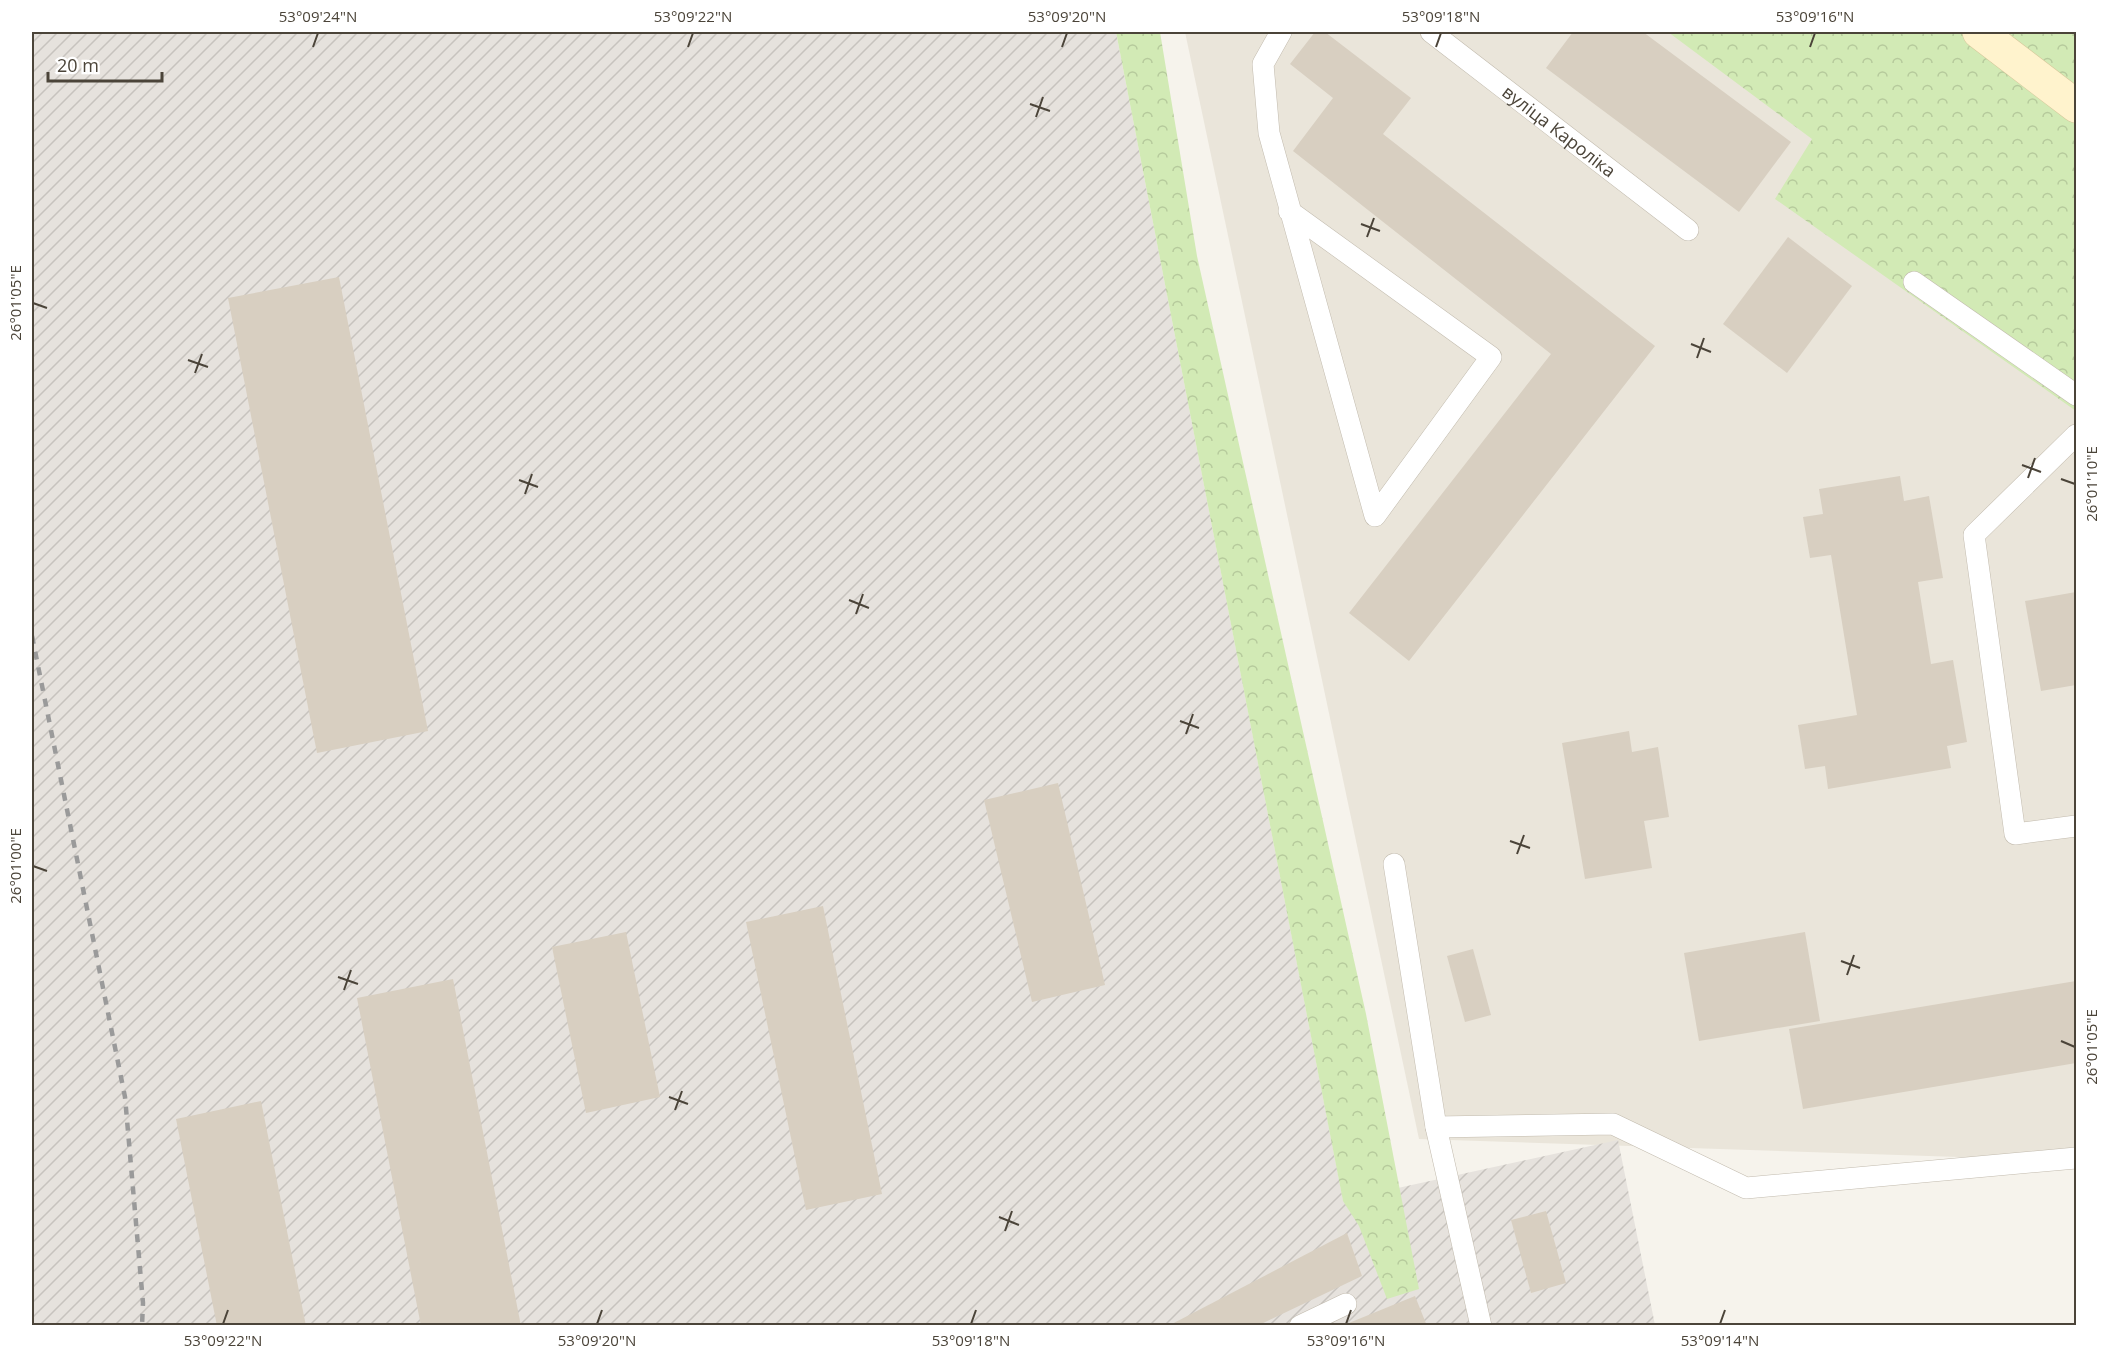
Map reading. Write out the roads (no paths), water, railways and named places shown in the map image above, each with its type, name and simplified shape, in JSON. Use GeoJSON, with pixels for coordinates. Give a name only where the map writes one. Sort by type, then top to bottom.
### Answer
{"type":"FeatureCollection","features":[{"type":"Feature","properties":{"kind":"main road"},"geometry":{"type":"LineString","coordinates":[[1979,32],[2076,106]]}},
{"type":"Feature","properties":{"kind":"lane"},"geometry":{"type":"LineString","coordinates":[[1281,32],[1263,64],[1269,133],[1289,211],[1375,516],[1491,357],[1289,211]]}},
{"type":"Feature","properties":{"kind":"lane","name":"вуліца Кароліка"},"geometry":{"type":"LineString","coordinates":[[1431,32],[1688,230]]}},
{"type":"Feature","properties":{"kind":"lane"},"geometry":{"type":"LineString","coordinates":[[1914,282],[2076,395]]}},
{"type":"Feature","properties":{"kind":"lane"},"geometry":{"type":"LineString","coordinates":[[2076,435],[1974,535],[2015,834],[2076,825]]}},
{"type":"Feature","properties":{"kind":"lane"},"geometry":{"type":"LineString","coordinates":[[1394,864],[1436,1128],[1481,1326]]}},
{"type":"Feature","properties":{"kind":"lane"},"geometry":{"type":"LineString","coordinates":[[1436,1128],[1613,1124],[1746,1188],[2076,1158]]}},
{"type":"Feature","properties":{"kind":"lane"},"geometry":{"type":"LineString","coordinates":[[1300,1326],[1346,1304]]}},
{"type":"Feature","properties":{"kind":"railway"},"geometry":{"type":"LineString","coordinates":[[32,636],[125,1097],[143,1303],[142,1326]]}}]}
